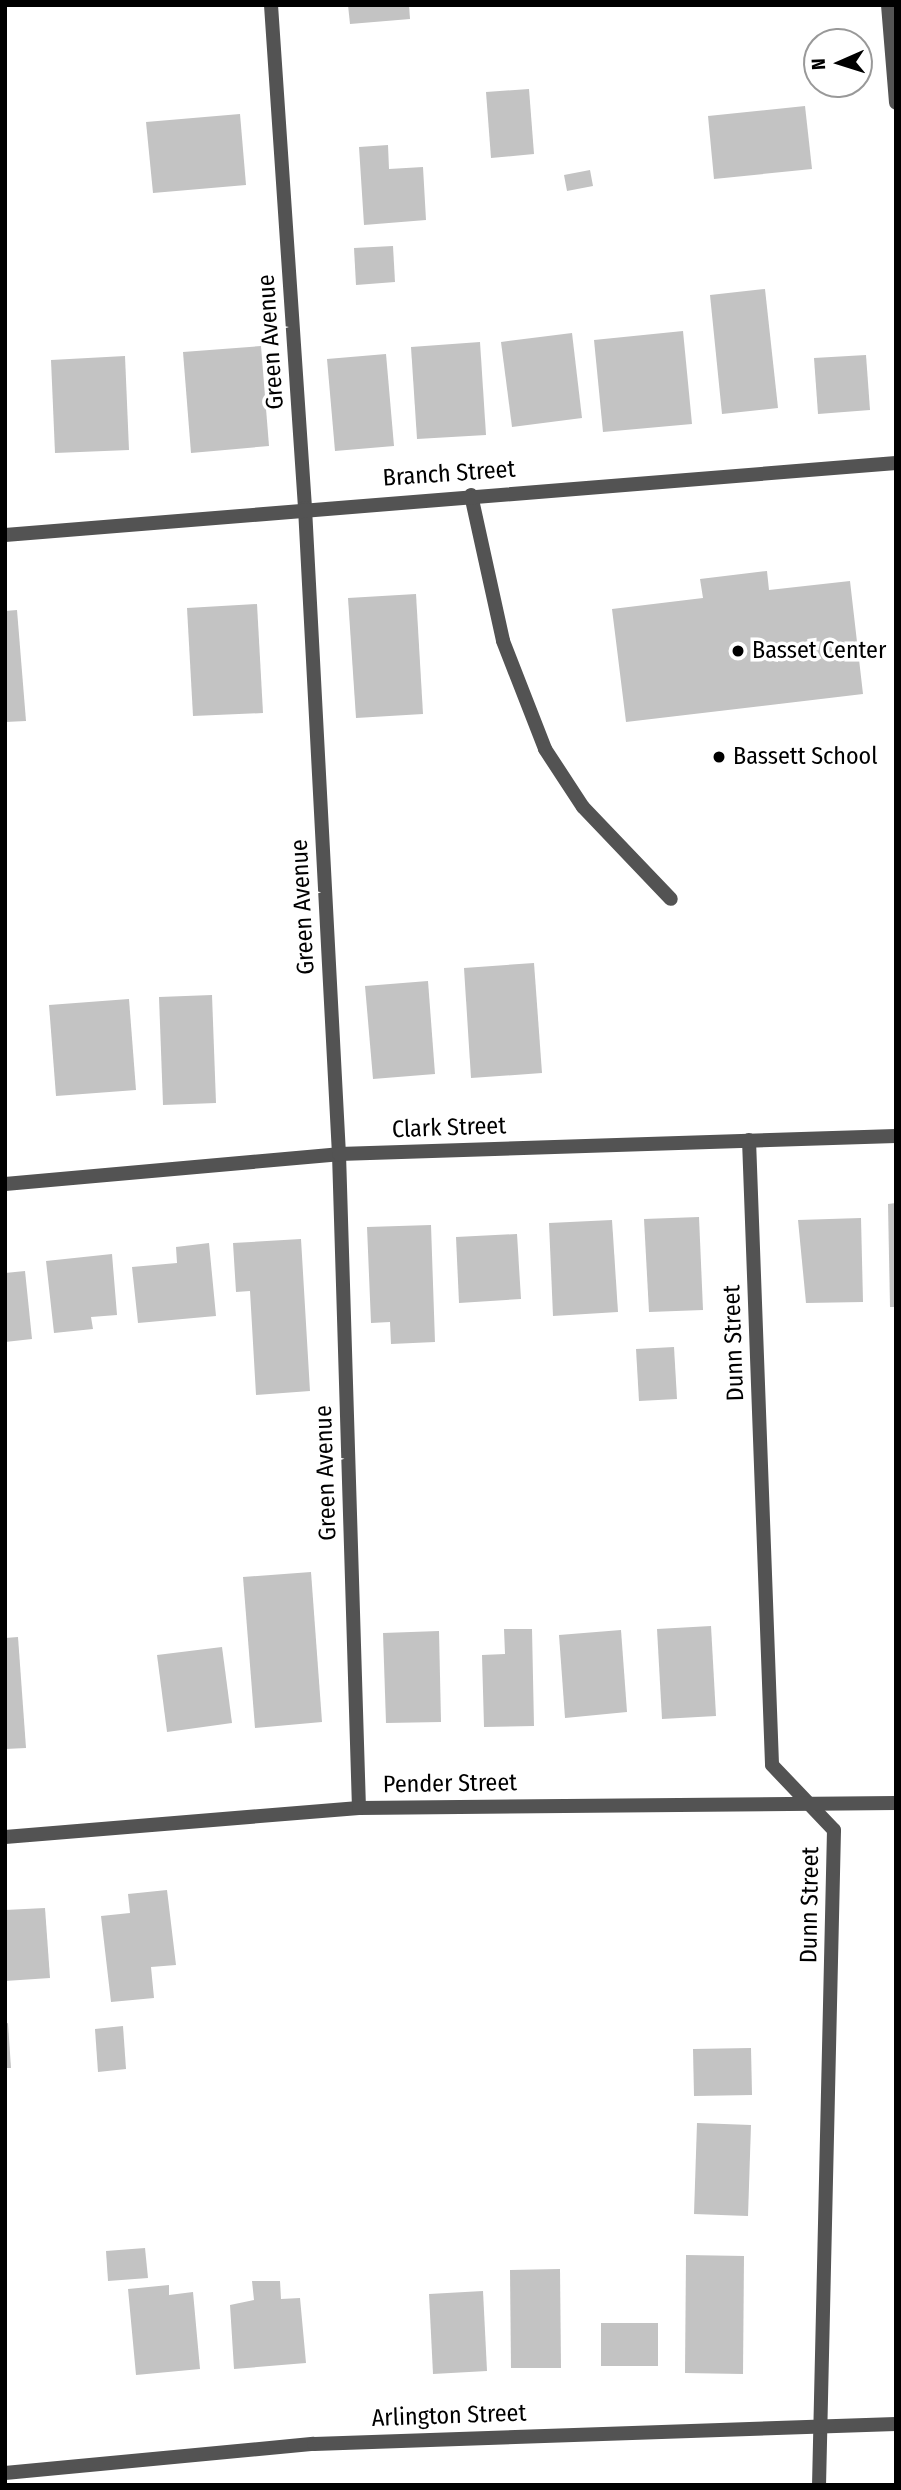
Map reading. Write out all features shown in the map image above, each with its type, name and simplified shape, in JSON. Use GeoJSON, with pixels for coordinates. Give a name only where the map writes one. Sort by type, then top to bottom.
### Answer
{"type":"FeatureCollection","features":[{"type":"Feature","properties":{"kind":"street","name":"Green Avenue"},"geometry":{"type":"LineString","coordinates":[[271,5],[305,508],[339,1154],[359,1808]]}},
{"type":"Feature","properties":{"kind":"street"},"geometry":{"type":"LineString","coordinates":[[888,5],[896,103]]}},
{"type":"Feature","properties":{"kind":"street","name":"Branch Street"},"geometry":{"type":"LineString","coordinates":[[5,535],[305,508],[896,463]]}},
{"type":"Feature","properties":{"kind":"street"},"geometry":{"type":"LineString","coordinates":[[471,495],[503,640],[545,750],[583,807],[671,899]]}},
{"type":"Feature","properties":{"kind":"street","name":"Clark Street"},"geometry":{"type":"LineString","coordinates":[[5,1184],[339,1154],[896,1136]]}},
{"type":"Feature","properties":{"kind":"street","name":"Dunn Street"},"geometry":{"type":"LineString","coordinates":[[750,1140],[772,1765],[834,1830],[819,2485]]}},
{"type":"Feature","properties":{"kind":"street","name":"Pender Street"},"geometry":{"type":"LineString","coordinates":[[5,1837],[359,1808],[896,1803]]}},
{"type":"Feature","properties":{"kind":"street","name":"Arlington Street"},"geometry":{"type":"LineString","coordinates":[[5,2473],[314,2444],[820,2430],[896,2424]]}},
{"type":"Feature","properties":{"kind":"building"},"geometry":{"type":"Polygon","coordinates":[[[348,5],[409,5],[410,19],[350,24],[348,5]]]}},
{"type":"Feature","properties":{"kind":"building"},"geometry":{"type":"Polygon","coordinates":[[[529,89],[534,154],[491,158],[486,92],[529,89]]]}},
{"type":"Feature","properties":{"kind":"building"},"geometry":{"type":"Polygon","coordinates":[[[805,106],[812,169],[714,179],[708,116],[805,106]]]}},
{"type":"Feature","properties":{"kind":"building"},"geometry":{"type":"Polygon","coordinates":[[[240,114],[246,185],[153,193],[146,122],[240,114]]]}},
{"type":"Feature","properties":{"kind":"building"},"geometry":{"type":"Polygon","coordinates":[[[388,145],[389,169],[423,167],[426,220],[364,225],[359,147],[388,145]]]}},
{"type":"Feature","properties":{"kind":"building"},"geometry":{"type":"Polygon","coordinates":[[[590,170],[593,186],[567,191],[564,175],[590,170]]]}},
{"type":"Feature","properties":{"kind":"building"},"geometry":{"type":"Polygon","coordinates":[[[393,246],[395,282],[356,285],[354,248],[393,246]]]}},
{"type":"Feature","properties":{"kind":"building"},"geometry":{"type":"Polygon","coordinates":[[[765,289],[778,408],[722,414],[710,295],[765,289]]]}},
{"type":"Feature","properties":{"kind":"building"},"geometry":{"type":"Polygon","coordinates":[[[683,331],[692,424],[603,432],[594,340],[683,331]]]}},
{"type":"Feature","properties":{"kind":"building"},"geometry":{"type":"Polygon","coordinates":[[[572,333],[582,418],[512,427],[501,342],[572,333]]]}},
{"type":"Feature","properties":{"kind":"building"},"geometry":{"type":"Polygon","coordinates":[[[480,342],[486,435],[417,439],[411,347],[480,342]]]}},
{"type":"Feature","properties":{"kind":"building"},"geometry":{"type":"Polygon","coordinates":[[[261,346],[269,446],[191,453],[183,352],[261,346]]]}},
{"type":"Feature","properties":{"kind":"building"},"geometry":{"type":"Polygon","coordinates":[[[386,354],[394,446],[335,451],[327,359],[386,354]]]}},
{"type":"Feature","properties":{"kind":"building"},"geometry":{"type":"Polygon","coordinates":[[[866,355],[870,410],[818,414],[814,358],[866,355]]]}},
{"type":"Feature","properties":{"kind":"building"},"geometry":{"type":"Polygon","coordinates":[[[125,356],[129,450],[55,453],[51,360],[125,356]]]}},
{"type":"Feature","properties":{"kind":"building","name":"Basset Center"},"geometry":{"type":"Polygon","coordinates":[[[767,571],[769,590],[850,581],[863,694],[626,722],[612,609],[703,598],[700,579],[767,571]]]}},
{"type":"Feature","properties":{"kind":"building"},"geometry":{"type":"Polygon","coordinates":[[[416,594],[423,714],[356,718],[348,598],[416,594]]]}},
{"type":"Feature","properties":{"kind":"building"},"geometry":{"type":"Polygon","coordinates":[[[257,604],[263,713],[193,716],[187,608],[257,604]]]}},
{"type":"Feature","properties":{"kind":"building"},"geometry":{"type":"Polygon","coordinates":[[[17,610],[26,721],[5,722],[5,611],[17,610]]]}},
{"type":"Feature","properties":{"kind":"building"},"geometry":{"type":"Polygon","coordinates":[[[534,963],[542,1073],[471,1078],[464,968],[534,963]]]}},
{"type":"Feature","properties":{"kind":"building"},"geometry":{"type":"Polygon","coordinates":[[[428,981],[435,1074],[373,1079],[365,986],[428,981]]]}},
{"type":"Feature","properties":{"kind":"building"},"geometry":{"type":"Polygon","coordinates":[[[212,995],[216,1103],[163,1105],[159,997],[212,995]]]}},
{"type":"Feature","properties":{"kind":"building"},"geometry":{"type":"Polygon","coordinates":[[[129,999],[136,1090],[56,1096],[49,1005],[129,999]]]}},
{"type":"Feature","properties":{"kind":"building"},"geometry":{"type":"Polygon","coordinates":[[[896,1203],[896,1307],[890,1307],[888,1204],[896,1203]]]}},
{"type":"Feature","properties":{"kind":"building"},"geometry":{"type":"Polygon","coordinates":[[[699,1217],[703,1310],[649,1312],[644,1219],[699,1217]]]}},
{"type":"Feature","properties":{"kind":"building"},"geometry":{"type":"Polygon","coordinates":[[[861,1218],[863,1302],[806,1303],[798,1220],[861,1218]]]}},
{"type":"Feature","properties":{"kind":"building"},"geometry":{"type":"Polygon","coordinates":[[[612,1220],[618,1312],[553,1316],[549,1223],[612,1220]]]}},
{"type":"Feature","properties":{"kind":"building"},"geometry":{"type":"Polygon","coordinates":[[[431,1225],[435,1342],[391,1344],[390,1322],[371,1323],[367,1227],[431,1225]]]}},
{"type":"Feature","properties":{"kind":"building"},"geometry":{"type":"Polygon","coordinates":[[[517,1234],[521,1299],[459,1303],[456,1237],[517,1234]]]}},
{"type":"Feature","properties":{"kind":"building"},"geometry":{"type":"Polygon","coordinates":[[[301,1239],[310,1391],[256,1395],[250,1291],[236,1292],[233,1243],[301,1239]]]}},
{"type":"Feature","properties":{"kind":"building"},"geometry":{"type":"Polygon","coordinates":[[[209,1243],[216,1316],[138,1323],[132,1267],[177,1263],[176,1247],[209,1243]]]}},
{"type":"Feature","properties":{"kind":"building"},"geometry":{"type":"Polygon","coordinates":[[[112,1254],[117,1315],[91,1317],[93,1329],[54,1333],[46,1261],[112,1254]]]}},
{"type":"Feature","properties":{"kind":"building"},"geometry":{"type":"Polygon","coordinates":[[[25,1271],[32,1339],[5,1342],[5,1273],[25,1271]]]}},
{"type":"Feature","properties":{"kind":"building"},"geometry":{"type":"Polygon","coordinates":[[[674,1347],[677,1399],[639,1401],[636,1349],[674,1347]]]}},
{"type":"Feature","properties":{"kind":"building"},"geometry":{"type":"Polygon","coordinates":[[[311,1572],[322,1722],[255,1728],[243,1577],[311,1572]]]}},
{"type":"Feature","properties":{"kind":"building"},"geometry":{"type":"Polygon","coordinates":[[[711,1626],[716,1716],[662,1719],[657,1629],[711,1626]]]}},
{"type":"Feature","properties":{"kind":"building"},"geometry":{"type":"Polygon","coordinates":[[[504,1629],[532,1629],[534,1726],[484,1727],[482,1655],[505,1654],[504,1629]]]}},
{"type":"Feature","properties":{"kind":"building"},"geometry":{"type":"Polygon","coordinates":[[[621,1630],[627,1712],[565,1718],[559,1635],[621,1630]]]}},
{"type":"Feature","properties":{"kind":"building"},"geometry":{"type":"Polygon","coordinates":[[[439,1631],[441,1722],[386,1723],[383,1633],[439,1631]]]}},
{"type":"Feature","properties":{"kind":"building"},"geometry":{"type":"Polygon","coordinates":[[[18,1637],[26,1748],[5,1749],[5,1638],[18,1637]]]}},
{"type":"Feature","properties":{"kind":"building"},"geometry":{"type":"Polygon","coordinates":[[[222,1647],[232,1723],[167,1732],[157,1655],[222,1647]]]}},
{"type":"Feature","properties":{"kind":"building"},"geometry":{"type":"Polygon","coordinates":[[[167,1890],[176,1965],[151,1967],[154,1998],[111,2002],[101,1916],[130,1913],[128,1894],[167,1890]]]}},
{"type":"Feature","properties":{"kind":"building"},"geometry":{"type":"Polygon","coordinates":[[[45,1908],[50,1978],[5,1981],[5,1910],[45,1908]]]}},
{"type":"Feature","properties":{"kind":"building"},"geometry":{"type":"Polygon","coordinates":[[[8,2023],[11,2068],[5,2068],[5,2024],[8,2023]]]}},
{"type":"Feature","properties":{"kind":"building"},"geometry":{"type":"Polygon","coordinates":[[[123,2026],[126,2069],[98,2072],[95,2029],[123,2026]]]}},
{"type":"Feature","properties":{"kind":"building"},"geometry":{"type":"Polygon","coordinates":[[[751,2048],[752,2095],[694,2096],[693,2049],[751,2048]]]}},
{"type":"Feature","properties":{"kind":"building"},"geometry":{"type":"Polygon","coordinates":[[[697,2123],[751,2125],[748,2216],[694,2214],[697,2123]]]}},
{"type":"Feature","properties":{"kind":"building"},"geometry":{"type":"Polygon","coordinates":[[[145,2248],[148,2278],[108,2281],[106,2251],[145,2248]]]}},
{"type":"Feature","properties":{"kind":"building"},"geometry":{"type":"Polygon","coordinates":[[[686,2255],[744,2256],[743,2374],[685,2373],[686,2255]]]}},
{"type":"Feature","properties":{"kind":"building"},"geometry":{"type":"Polygon","coordinates":[[[560,2269],[561,2368],[511,2368],[510,2270],[560,2269]]]}},
{"type":"Feature","properties":{"kind":"building"},"geometry":{"type":"Polygon","coordinates":[[[252,2281],[280,2281],[281,2299],[300,2298],[306,2363],[234,2369],[230,2305],[254,2300],[252,2281]]]}},
{"type":"Feature","properties":{"kind":"building"},"geometry":{"type":"Polygon","coordinates":[[[169,2285],[169,2295],[193,2292],[200,2369],[136,2375],[128,2289],[169,2285]]]}},
{"type":"Feature","properties":{"kind":"building"},"geometry":{"type":"Polygon","coordinates":[[[483,2291],[487,2371],[433,2374],[429,2294],[483,2291]]]}},
{"type":"Feature","properties":{"kind":"building"},"geometry":{"type":"Polygon","coordinates":[[[601,2323],[658,2323],[658,2366],[601,2366],[601,2323]]]}},
{"type":"Feature","properties":{"kind":"place","name":"Basset Center"},"geometry":{"type":"Point","coordinates":[738,651]}},
{"type":"Feature","properties":{"kind":"place","name":"Bassett School"},"geometry":{"type":"Point","coordinates":[719,757]}}]}
